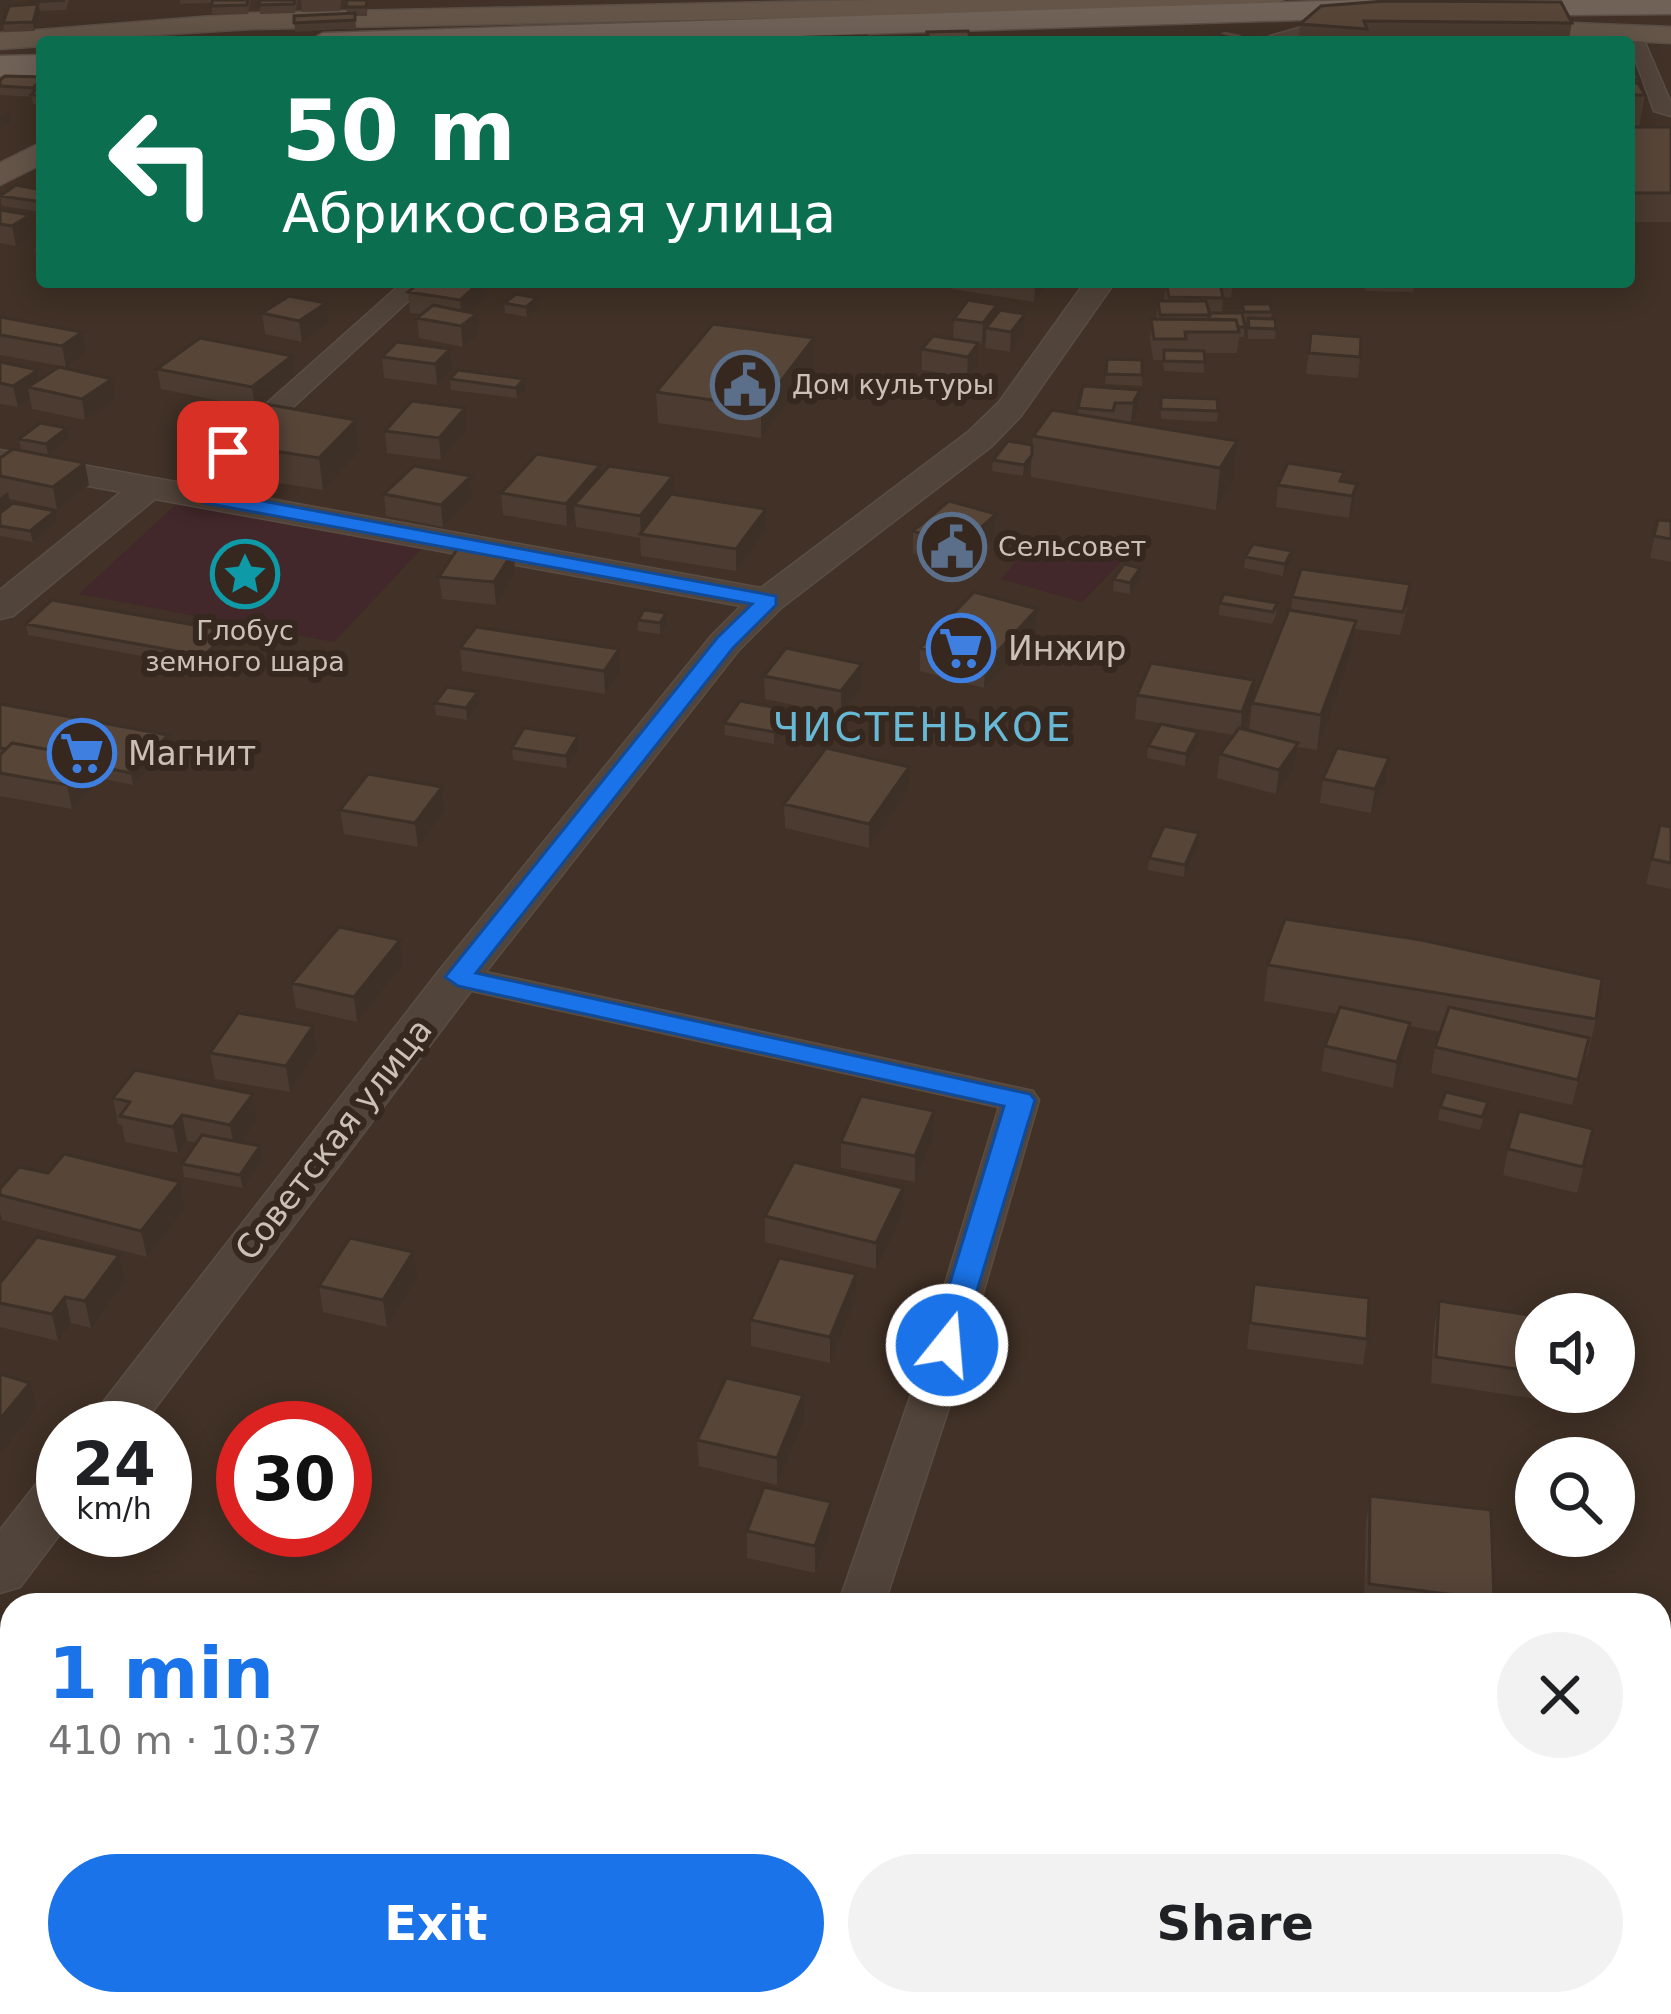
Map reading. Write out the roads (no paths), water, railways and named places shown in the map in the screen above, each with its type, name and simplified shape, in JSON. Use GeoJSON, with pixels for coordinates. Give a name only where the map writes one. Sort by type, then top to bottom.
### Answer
{"type":"FeatureCollection","features":[{"type":"Feature","properties":{"kind":"main road"},"geometry":{"type":"LineString","coordinates":[[89,36],[110,30],[122,18],[172,27],[646,8],[1270,0]]}},
{"type":"Feature","properties":{"kind":"main road"},"geometry":{"type":"LineString","coordinates":[[1464,19],[1671,5]]}},
{"type":"Feature","properties":{"kind":"main road"},"geometry":{"type":"LineString","coordinates":[[488,36],[1176,11],[1411,19]]}},
{"type":"Feature","properties":{"kind":"main road"},"geometry":{"type":"LineString","coordinates":[[1277,36],[1411,19]]}},
{"type":"Feature","properties":{"kind":"main road"},"geometry":{"type":"LineString","coordinates":[[841,36],[1411,19]]}},
{"type":"Feature","properties":{"kind":"main road"},"geometry":{"type":"LineString","coordinates":[[1464,19],[1671,19]]}},
{"type":"Feature","properties":{"kind":"main road"},"geometry":{"type":"LineString","coordinates":[[1464,19],[1671,35]]}},
{"type":"Feature","properties":{"kind":"main road"},"geometry":{"type":"LineString","coordinates":[[0,41],[36,39]]}},
{"type":"Feature","properties":{"kind":"main road"},"geometry":{"type":"LineString","coordinates":[[0,53],[36,52]]}},
{"type":"Feature","properties":{"kind":"main road"},"geometry":{"type":"LineString","coordinates":[[0,66],[36,65]]}},
{"type":"Feature","properties":{"kind":"main road"},"geometry":{"type":"LineString","coordinates":[[0,78],[36,76]]}},
{"type":"Feature","properties":{"kind":"main road"},"geometry":{"type":"LineString","coordinates":[[0,176],[36,155]]}},
{"type":"Feature","properties":{"kind":"street"},"geometry":{"type":"LineString","coordinates":[[1635,42],[1664,111]]}},
{"type":"Feature","properties":{"kind":"street"},"geometry":{"type":"LineString","coordinates":[[0,608],[167,488],[410,288]]}},
{"type":"Feature","properties":{"kind":"street","name":"Советская улица"},"geometry":{"type":"LineString","coordinates":[[131,1401],[458,977],[761,598],[980,439],[1010,409],[1096,288]]}},
{"type":"Feature","properties":{"kind":"street"},"geometry":{"type":"LineString","coordinates":[[0,460],[761,598]]}},
{"type":"Feature","properties":{"kind":"street"},"geometry":{"type":"LineString","coordinates":[[458,977],[1020,1100],[934,1386],[865,1593]]}},
{"type":"Feature","properties":{"kind":"street"},"geometry":{"type":"LineString","coordinates":[[0,1571],[36,1524]]}},
{"type":"Feature","properties":{"kind":"place","name":"Дом культуры"},"geometry":{"type":"Point","coordinates":[745,385]}},
{"type":"Feature","properties":{"kind":"place","name":"Сельсовет"},"geometry":{"type":"Point","coordinates":[952,547]}},
{"type":"Feature","properties":{"kind":"place","name":"Глобус земного шара"},"geometry":{"type":"Point","coordinates":[245,574]}},
{"type":"Feature","properties":{"kind":"place","name":"Инжир"},"geometry":{"type":"Point","coordinates":[961,648]}},
{"type":"Feature","properties":{"kind":"place","name":"Магнит"},"geometry":{"type":"Point","coordinates":[82,753]}},
{"type":"Feature","properties":{"kind":"district","name":"ЧИСТЕНЬКОЕ"},"geometry":{"type":"Point","coordinates":[923,727]}}]}
